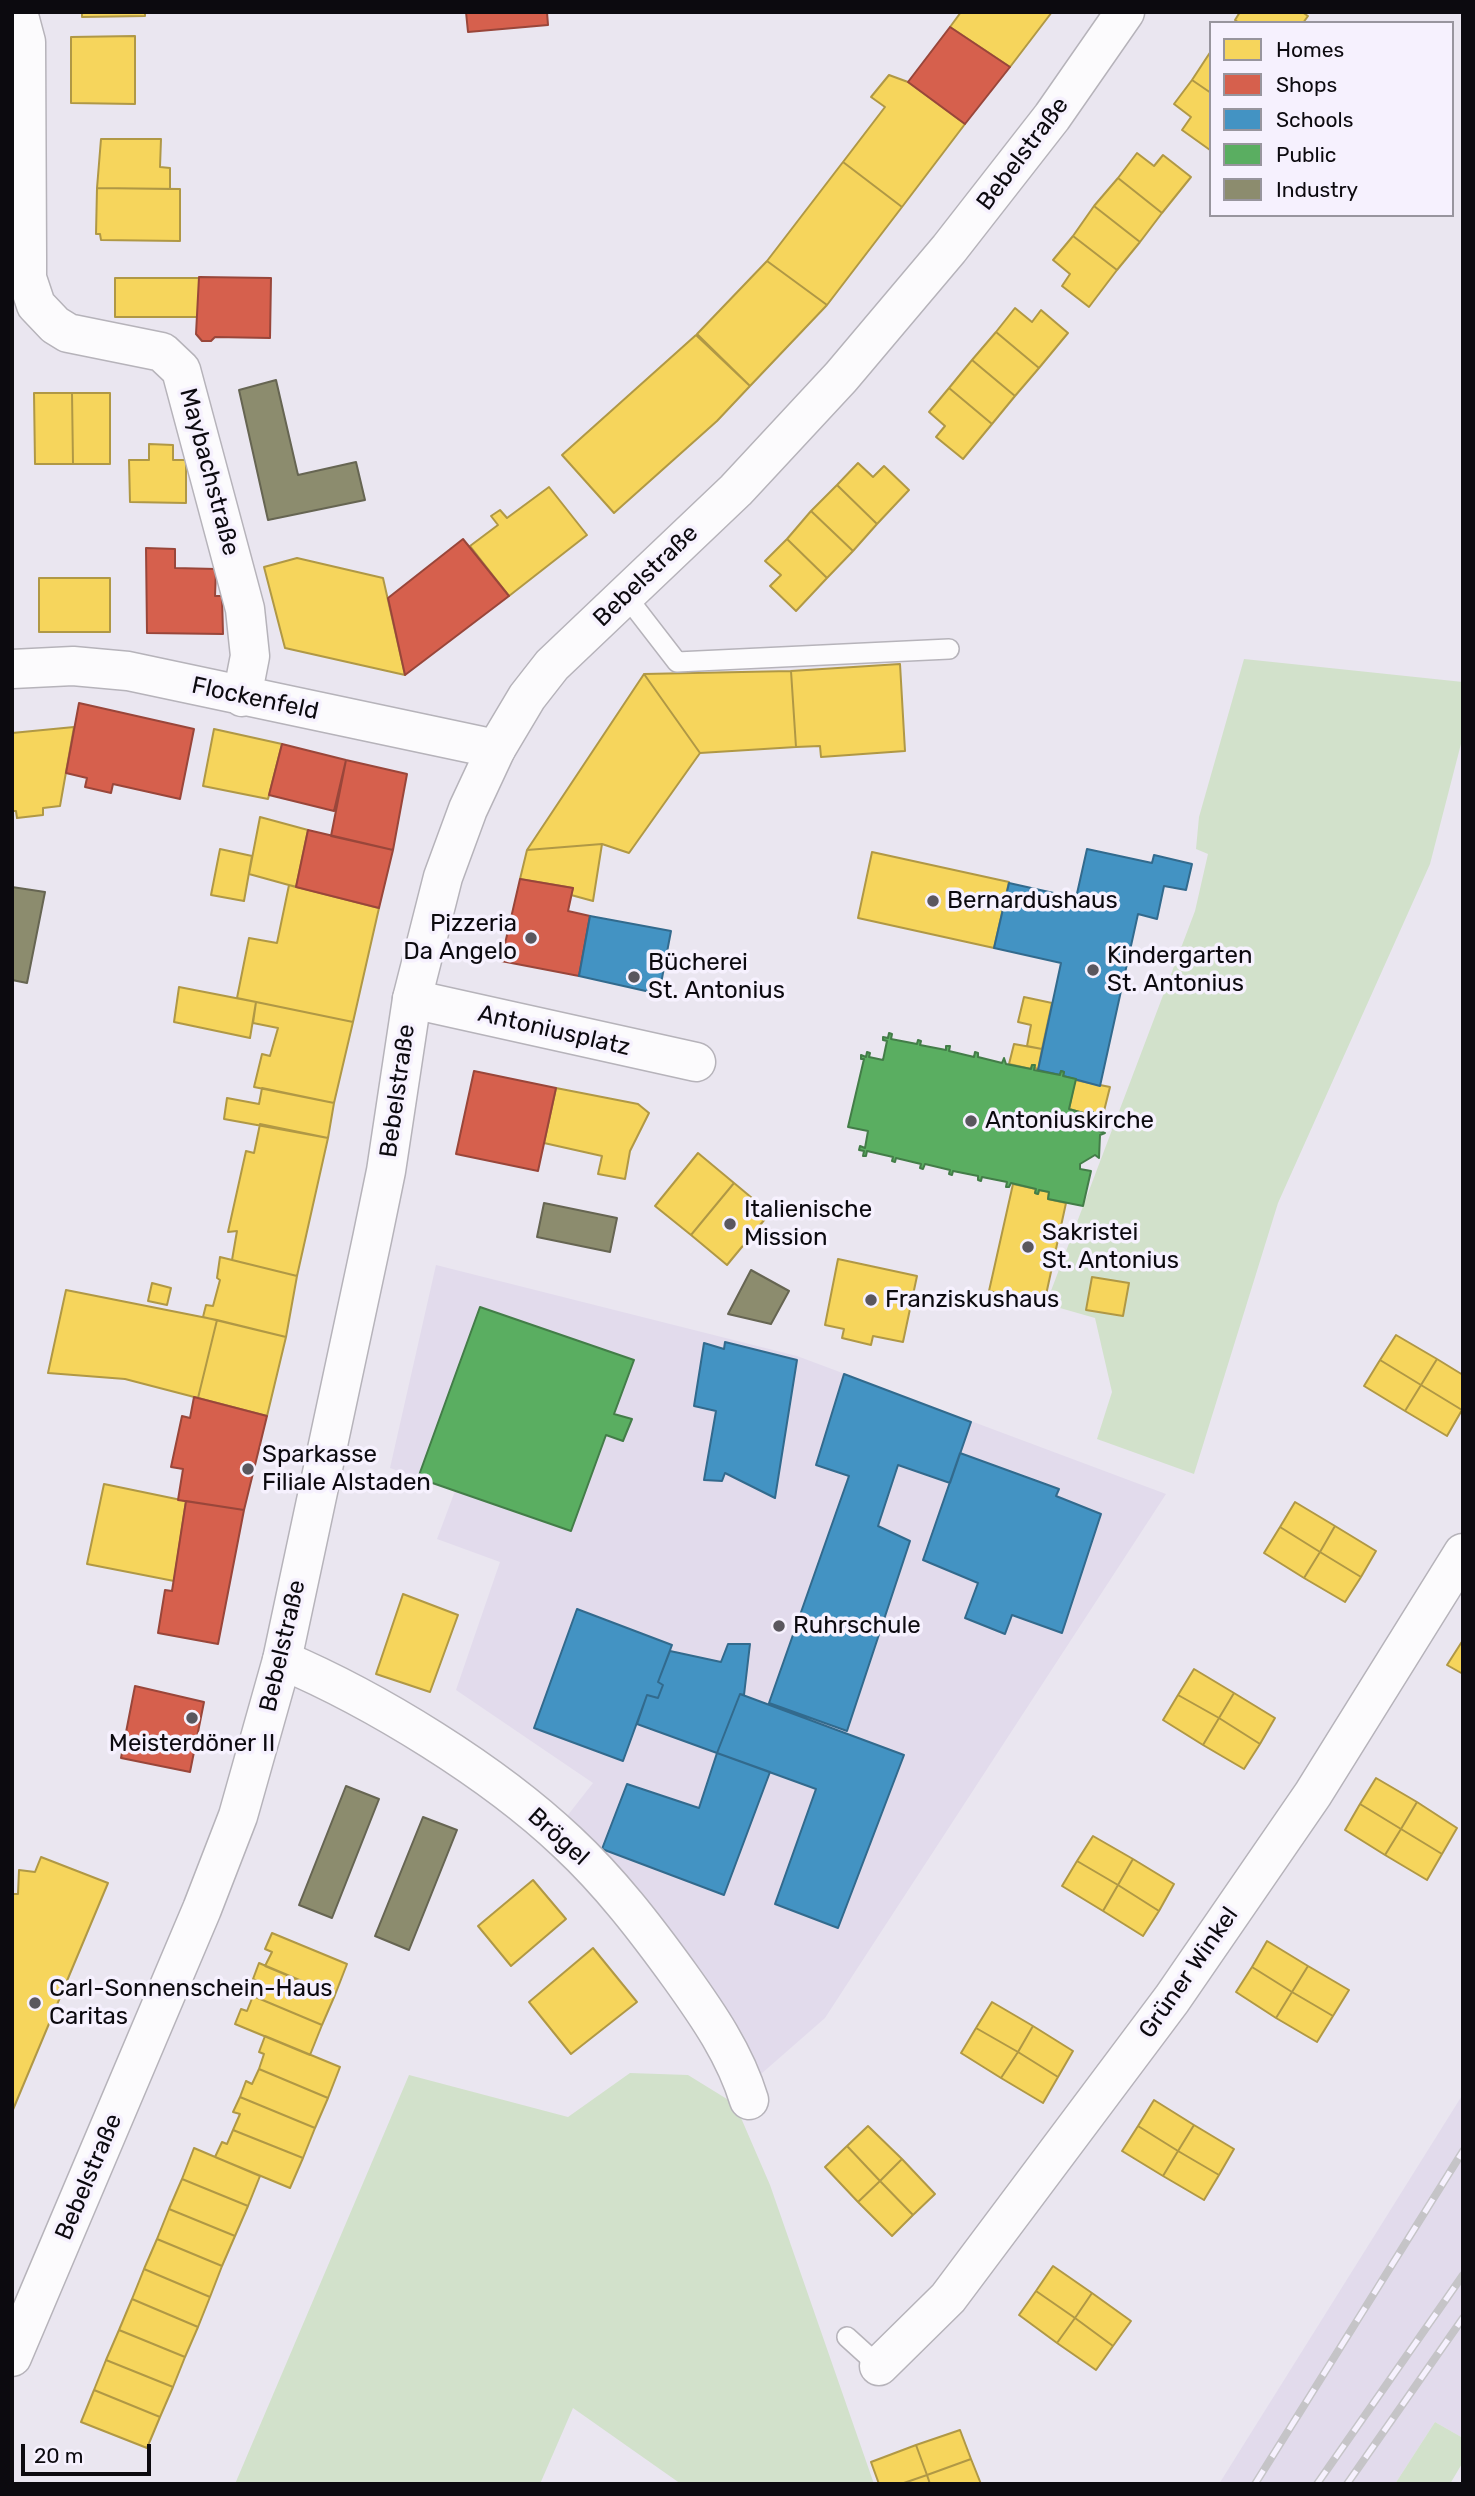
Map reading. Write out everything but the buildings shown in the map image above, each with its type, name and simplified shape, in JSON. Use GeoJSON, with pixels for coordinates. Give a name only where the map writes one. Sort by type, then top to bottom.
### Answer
{"type":"FeatureCollection","features":[{"type":"Feature","properties":{"kind":"street","name":"Maybachstraße"},"geometry":{"type":"LineString","coordinates":[[18,12],[26,42],[27,257],[31,294],[44,315],[68,332],[162,352],[181,370],[245,609],[250,656],[242,697]]}},
{"type":"Feature","properties":{"kind":"street","name":"Bebelstraße"},"geometry":{"type":"LineString","coordinates":[[12,2357],[225,1850],[247,1787],[282,1660],[386,1171],[412,999],[453,847],[496,749],[537,681],[736,490],[886,324],[949,250],[1052,117],[1125,12]]}},
{"type":"Feature","properties":{"kind":"street","name":"Flockenfeld"},"geometry":{"type":"LineString","coordinates":[[12,669],[41,666],[103,668],[496,749]]}},
{"type":"Feature","properties":{"kind":"street","name":"Antoniusplatz"},"geometry":{"type":"LineString","coordinates":[[412,999],[696,1062]]}},
{"type":"Feature","properties":{"kind":"street","name":"Grüner Winkel"},"geometry":{"type":"LineString","coordinates":[[879,2366],[948,2298],[1172,1999],[1328,1771],[1463,1553]]}},
{"type":"Feature","properties":{"kind":"street","name":"Brögel"},"geometry":{"type":"LineString","coordinates":[[282,1660],[340,1685],[465,1763],[567,1842],[607,1883],[701,2005],[739,2067],[749,2100]]}},
{"type":"Feature","properties":{"kind":"lane"},"geometry":{"type":"LineString","coordinates":[[626,596],[677,662],[949,649]]}},
{"type":"Feature","properties":{"kind":"lane"},"geometry":{"type":"LineString","coordinates":[[847,2337],[879,2366]]}},
{"type":"Feature","properties":{"kind":"shaded area","name":"Ruhrschule"},"geometry":{"type":"Polygon","coordinates":[[[436,1265],[797,1356],[1166,1494],[825,2018],[761,2074],[631,1882],[564,1820],[593,1783],[456,1690],[500,1562],[437,1539],[455,1491],[390,1468],[436,1265]]]}},
{"type":"Feature","properties":{"kind":"shaded area"},"geometry":{"type":"Polygon","coordinates":[[[1463,2094],[1463,2438],[1435,2422],[1395,2484],[1219,2484],[1463,2094]]]}},
{"type":"Feature","properties":{"kind":"green space"},"geometry":{"type":"Polygon","coordinates":[[[1244,659],[1463,682],[1463,736],[1430,864],[1278,1203],[1194,1474],[1097,1439],[1112,1392],[1095,1318],[1046,1304],[1195,911],[1208,854],[1196,849],[1199,817],[1244,659]]]}},
{"type":"Feature","properties":{"kind":"green space"},"geometry":{"type":"Polygon","coordinates":[[[630,2073],[688,2075],[735,2104],[770,2185],[874,2484],[681,2484],[573,2408],[540,2484],[235,2484],[409,2075],[568,2117],[630,2073]]]}},
{"type":"Feature","properties":{"kind":"green space"},"geometry":{"type":"Polygon","coordinates":[[[1435,2422],[1463,2438],[1463,2462],[1450,2484],[1395,2484],[1435,2422]]]}},
{"type":"Feature","properties":{"kind":"railway"},"geometry":{"type":"LineString","coordinates":[[1255,2484],[1463,2151]]}},
{"type":"Feature","properties":{"kind":"railway"},"geometry":{"type":"LineString","coordinates":[[1317,2484],[1463,2275]]}},
{"type":"Feature","properties":{"kind":"railway"},"geometry":{"type":"LineString","coordinates":[[1347,2484],[1463,2318]]}},
{"type":"Feature","properties":{"kind":"place","name":"Bernardushaus"},"geometry":{"type":"Point","coordinates":[933,901]}},
{"type":"Feature","properties":{"kind":"place","name":"Pizzeria Da Angelo"},"geometry":{"type":"Point","coordinates":[531,938]}},
{"type":"Feature","properties":{"kind":"place","name":"Kindergarten St. Antonius"},"geometry":{"type":"Point","coordinates":[1093,970]}},
{"type":"Feature","properties":{"kind":"place","name":"Bücherei St. Antonius"},"geometry":{"type":"Point","coordinates":[634,977]}},
{"type":"Feature","properties":{"kind":"place","name":"Antoniuskirche"},"geometry":{"type":"Point","coordinates":[971,1121]}},
{"type":"Feature","properties":{"kind":"place","name":"Italienische Mission"},"geometry":{"type":"Point","coordinates":[730,1224]}},
{"type":"Feature","properties":{"kind":"place","name":"Sakristei St. Antonius"},"geometry":{"type":"Point","coordinates":[1028,1247]}},
{"type":"Feature","properties":{"kind":"place","name":"Franziskushaus"},"geometry":{"type":"Point","coordinates":[871,1300]}},
{"type":"Feature","properties":{"kind":"place","name":"Sparkasse Filiale Alstaden"},"geometry":{"type":"Point","coordinates":[248,1469]}},
{"type":"Feature","properties":{"kind":"place","name":"Ruhrschule"},"geometry":{"type":"Point","coordinates":[779,1626]}},
{"type":"Feature","properties":{"kind":"place","name":"Meisterdöner II"},"geometry":{"type":"Point","coordinates":[192,1718]}},
{"type":"Feature","properties":{"kind":"place","name":"Carl-Sonnenschein-Haus Caritas"},"geometry":{"type":"Point","coordinates":[35,2003]}}]}
